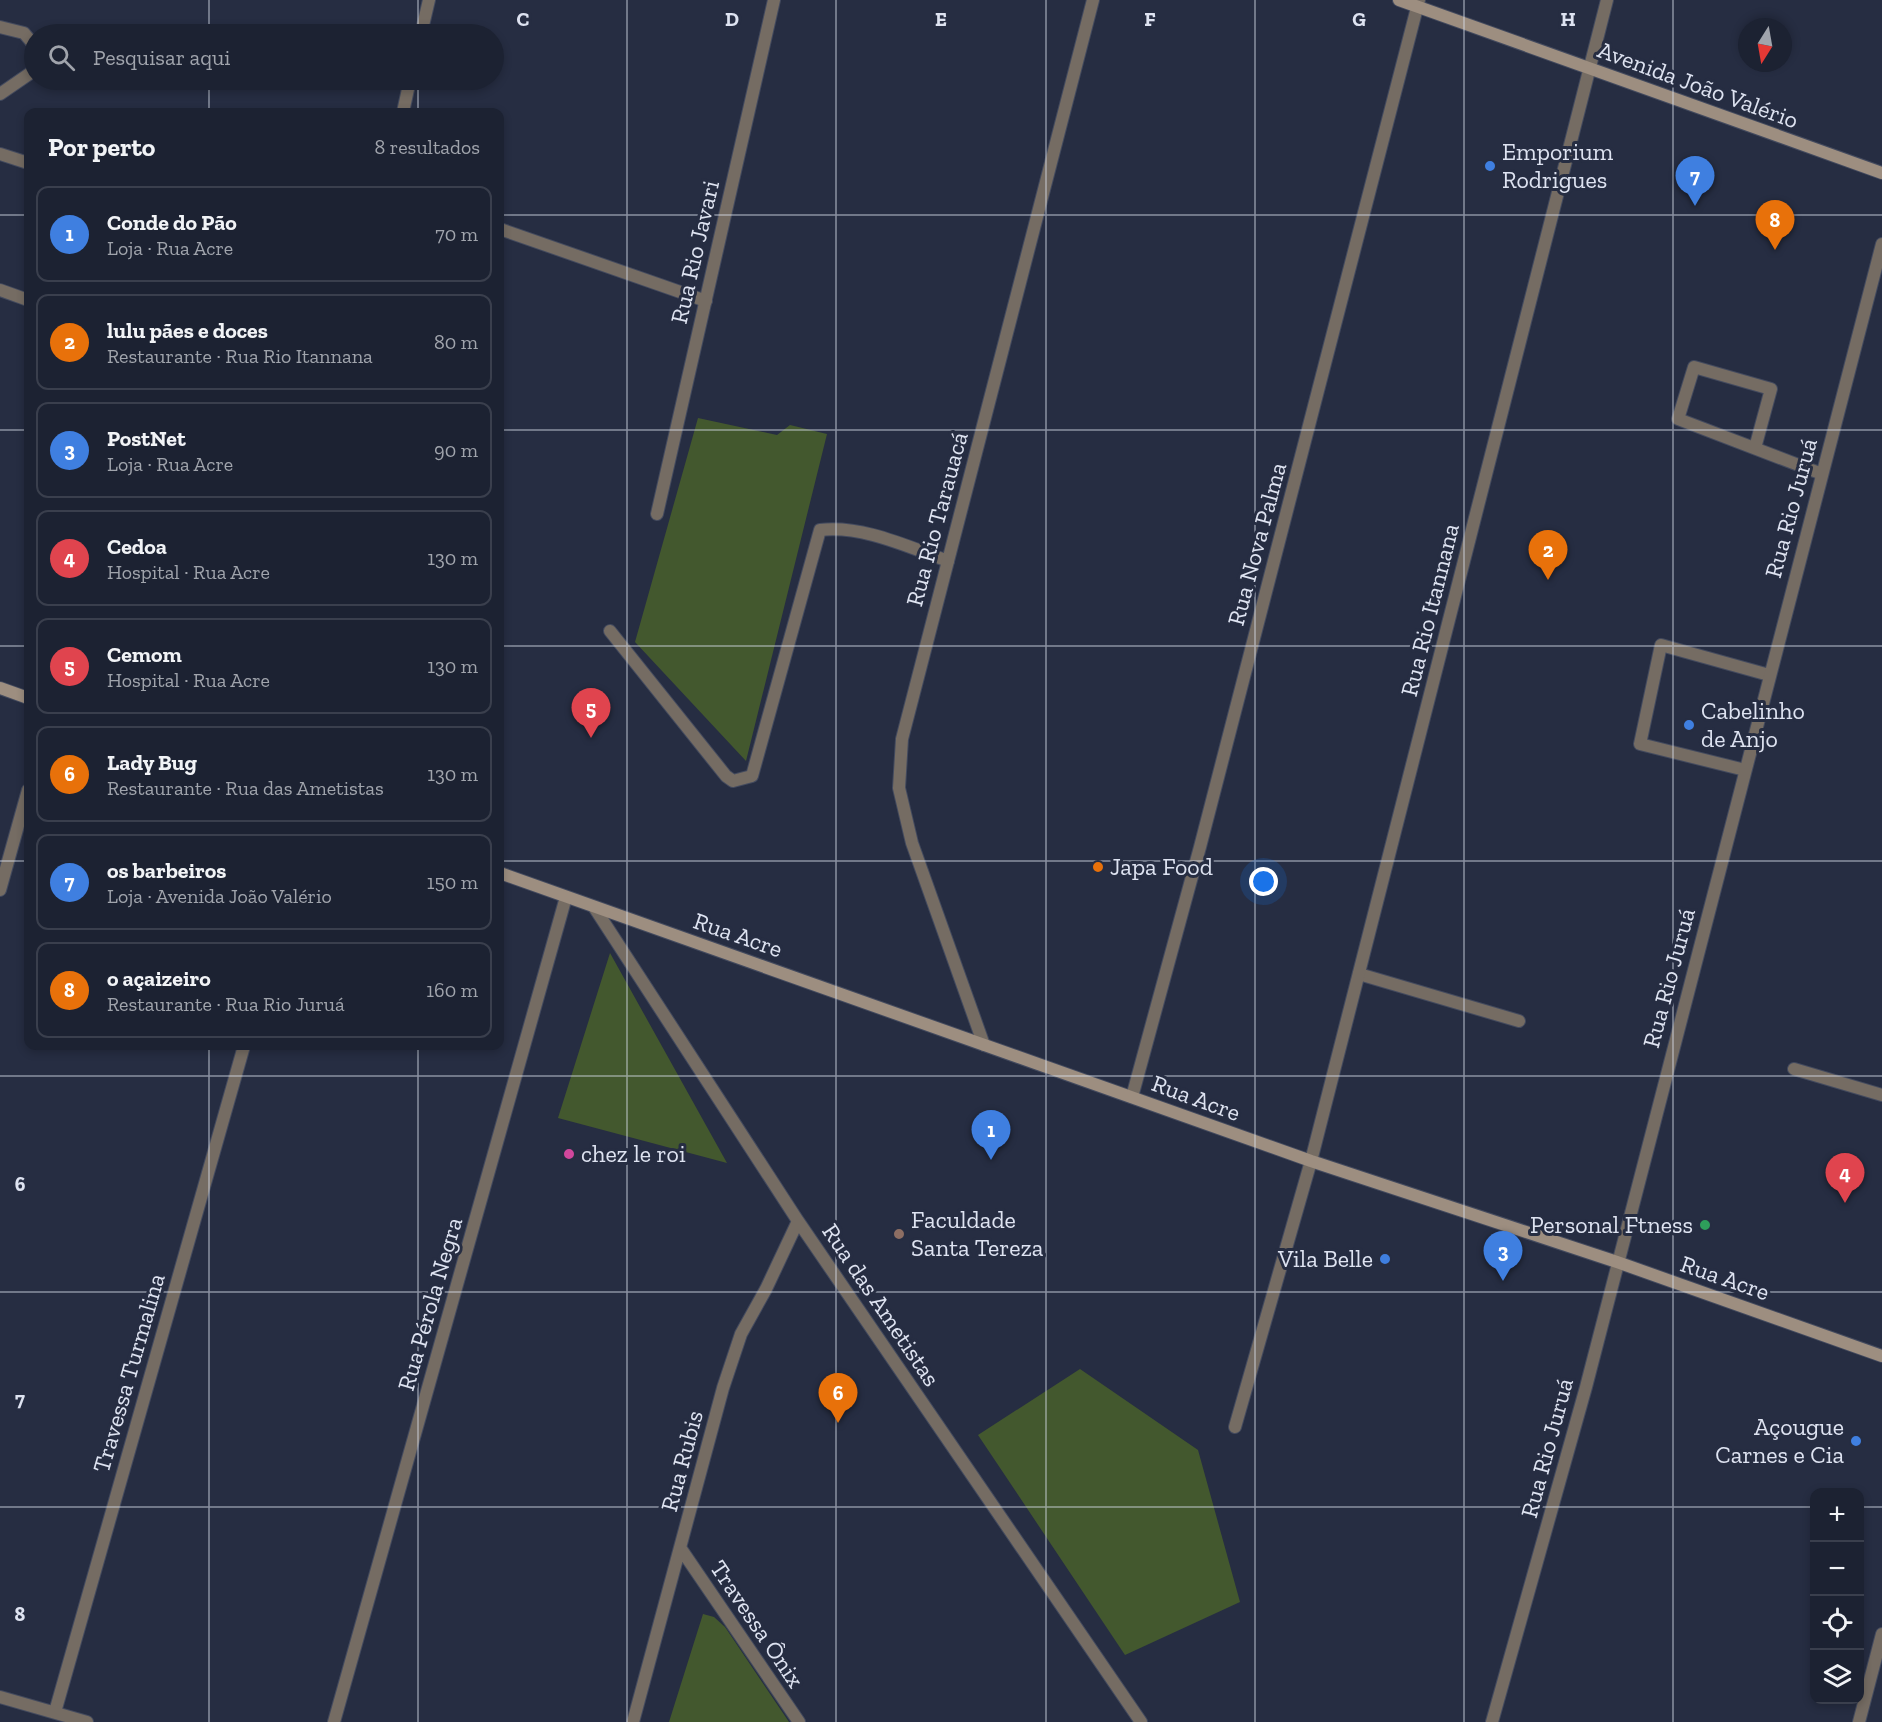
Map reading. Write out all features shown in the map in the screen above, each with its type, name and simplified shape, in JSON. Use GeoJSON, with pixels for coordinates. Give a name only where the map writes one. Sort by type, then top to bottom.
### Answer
{"type":"FeatureCollection","features":[{"type":"Feature","properties":{"kind":"street"},"geometry":{"type":"LineString","coordinates":[[423,24],[429,0]]}},
{"type":"Feature","properties":{"kind":"street","name":"Rua Rio Javari"},"geometry":{"type":"LineString","coordinates":[[657,514],[774,0]]}},
{"type":"Feature","properties":{"kind":"street","name":"Rua Rio Tarauacá"},"geometry":{"type":"LineString","coordinates":[[984,1044],[912,843],[899,788],[902,739],[1094,0]]}},
{"type":"Feature","properties":{"kind":"street","name":"Avenida João Valério"},"geometry":{"type":"LineString","coordinates":[[1399,0],[1418,3],[1590,69],[1882,173]]}},
{"type":"Feature","properties":{"kind":"street","name":"Rua Rio Itannana"},"geometry":{"type":"LineString","coordinates":[[1234,1427],[1311,1161],[1607,0]]}},
{"type":"Feature","properties":{"kind":"street","name":"Rua Nova Palma"},"geometry":{"type":"LineString","coordinates":[[1132,1097],[1200,847],[1418,3]]}},
{"type":"Feature","properties":{"kind":"street"},"geometry":{"type":"LineString","coordinates":[[0,27],[24,33]]}},
{"type":"Feature","properties":{"kind":"street"},"geometry":{"type":"LineString","coordinates":[[0,94],[24,78]]}},
{"type":"Feature","properties":{"kind":"street"},"geometry":{"type":"LineString","coordinates":[[404,108],[408,90]]}},
{"type":"Feature","properties":{"kind":"street"},"geometry":{"type":"LineString","coordinates":[[0,153],[24,162]]}},
{"type":"Feature","properties":{"kind":"street"},"geometry":{"type":"LineString","coordinates":[[504,230],[706,301]]}},
{"type":"Feature","properties":{"kind":"street","name":"Rua Rio Juruá"},"geometry":{"type":"LineString","coordinates":[[1492,1722],[1586,1388],[1882,244]]}},
{"type":"Feature","properties":{"kind":"street"},"geometry":{"type":"LineString","coordinates":[[0,290],[24,299]]}},
{"type":"Feature","properties":{"kind":"street"},"geometry":{"type":"LineString","coordinates":[[1755,448],[1772,389],[1695,367],[1678,419],[1822,474]]}},
{"type":"Feature","properties":{"kind":"street"},"geometry":{"type":"LineString","coordinates":[[610,631],[726,777],[733,782],[752,776],[820,530],[836,528],[872,535],[948,561]]}},
{"type":"Feature","properties":{"kind":"street"},"geometry":{"type":"LineString","coordinates":[[1745,770],[1640,744],[1661,645],[1769,675]]}},
{"type":"Feature","properties":{"kind":"street"},"geometry":{"type":"LineString","coordinates":[[0,688],[24,697]]}},
{"type":"Feature","properties":{"kind":"street"},"geometry":{"type":"LineString","coordinates":[[0,890],[24,804]]}},
{"type":"Feature","properties":{"kind":"street","name":"Rua Acre"},"geometry":{"type":"LineString","coordinates":[[504,874],[1311,1161],[1617,1262],[1882,1356]]}},
{"type":"Feature","properties":{"kind":"street","name":"Rua Pérola Negra"},"geometry":{"type":"LineString","coordinates":[[334,1722],[566,897]]}},
{"type":"Feature","properties":{"kind":"street","name":"Rua das Ametistas"},"geometry":{"type":"LineString","coordinates":[[594,907],[798,1221],[1141,1722]]}},
{"type":"Feature","properties":{"kind":"street"},"geometry":{"type":"LineString","coordinates":[[1359,974],[1519,1021]]}},
{"type":"Feature","properties":{"kind":"street","name":"Travessa Turmalina"},"geometry":{"type":"LineString","coordinates":[[55,1712],[243,1050]]}},
{"type":"Feature","properties":{"kind":"street"},"geometry":{"type":"LineString","coordinates":[[1794,1069],[1882,1095]]}},
{"type":"Feature","properties":{"kind":"street","name":"Rua Rubis"},"geometry":{"type":"LineString","coordinates":[[633,1722],[723,1388],[741,1334],[766,1289],[798,1221]]}},
{"type":"Feature","properties":{"kind":"street","name":"Travessa Ônix"},"geometry":{"type":"LineString","coordinates":[[681,1549],[799,1722]]}},
{"type":"Feature","properties":{"kind":"street"},"geometry":{"type":"LineString","coordinates":[[1859,1722],[1882,1634]]}},
{"type":"Feature","properties":{"kind":"street"},"geometry":{"type":"LineString","coordinates":[[0,1697],[87,1722]]}},
{"type":"Feature","properties":{"kind":"green space"},"geometry":{"type":"Polygon","coordinates":[[[698,418],[777,435],[790,425],[827,434],[746,761],[635,642],[698,418]]]}},
{"type":"Feature","properties":{"kind":"green space"},"geometry":{"type":"Polygon","coordinates":[[[610,953],[727,1163],[558,1118],[610,953]]]}},
{"type":"Feature","properties":{"kind":"green space"},"geometry":{"type":"Polygon","coordinates":[[[1080,1369],[1198,1450],[1240,1602],[1125,1655],[978,1435],[1080,1369]]]}},
{"type":"Feature","properties":{"kind":"green space"},"geometry":{"type":"Polygon","coordinates":[[[703,1614],[714,1617],[725,1627],[789,1722],[669,1722],[703,1614]]]}},
{"type":"Feature","properties":{"kind":"place","name":"Emporium Rodrigues"},"geometry":{"type":"Point","coordinates":[1490,166]}},
{"type":"Feature","properties":{"kind":"place","name":"os barbeiros"},"geometry":{"type":"Point","coordinates":[1695,206]}},
{"type":"Feature","properties":{"kind":"place","name":"o açaizeiro"},"geometry":{"type":"Point","coordinates":[1775,250]}},
{"type":"Feature","properties":{"kind":"place","name":"lulu pães e doces"},"geometry":{"type":"Point","coordinates":[1548,580]}},
{"type":"Feature","properties":{"kind":"place","name":"Cabelinho de Anjo"},"geometry":{"type":"Point","coordinates":[1689,725]}},
{"type":"Feature","properties":{"kind":"place","name":"Cemom"},"geometry":{"type":"Point","coordinates":[591,738]}},
{"type":"Feature","properties":{"kind":"place","name":"Japa Food"},"geometry":{"type":"Point","coordinates":[1098,867]}},
{"type":"Feature","properties":{"kind":"place","name":"chez le roi"},"geometry":{"type":"Point","coordinates":[569,1154]}},
{"type":"Feature","properties":{"kind":"place","name":"Conde do Pão"},"geometry":{"type":"Point","coordinates":[991,1160]}},
{"type":"Feature","properties":{"kind":"place","name":"Cedoa"},"geometry":{"type":"Point","coordinates":[1845,1203]}},
{"type":"Feature","properties":{"kind":"place","name":"Personal Ftness"},"geometry":{"type":"Point","coordinates":[1705,1225]}},
{"type":"Feature","properties":{"kind":"place","name":"Faculdade Santa Tereza"},"geometry":{"type":"Point","coordinates":[899,1234]}},
{"type":"Feature","properties":{"kind":"place","name":"Vila Belle"},"geometry":{"type":"Point","coordinates":[1385,1259]}},
{"type":"Feature","properties":{"kind":"place","name":"PostNet"},"geometry":{"type":"Point","coordinates":[1503,1281]}},
{"type":"Feature","properties":{"kind":"place","name":"Lady Bug"},"geometry":{"type":"Point","coordinates":[838,1423]}},
{"type":"Feature","properties":{"kind":"place","name":"Açougue Carnes e Cia"},"geometry":{"type":"Point","coordinates":[1856,1441]}}]}
